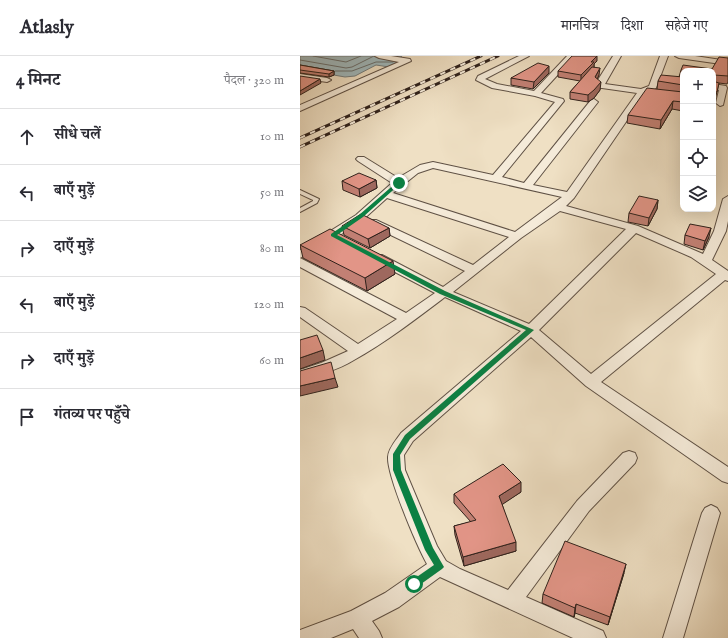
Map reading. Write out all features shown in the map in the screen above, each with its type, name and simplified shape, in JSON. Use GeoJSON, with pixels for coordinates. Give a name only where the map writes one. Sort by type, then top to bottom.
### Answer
{"type":"FeatureCollection","features":[{"type":"Feature","properties":{"kind":"street"},"geometry":{"type":"LineString","coordinates":[[300,108],[407,61],[379,56]]}},
{"type":"Feature","properties":{"kind":"street"},"geometry":{"type":"LineString","coordinates":[[494,179],[560,101],[536,94],[495,86],[480,80],[481,78],[525,56]]}},
{"type":"Feature","properties":{"kind":"street"},"geometry":{"type":"LineString","coordinates":[[536,94],[571,56]]}},
{"type":"Feature","properties":{"kind":"street"},"geometry":{"type":"LineString","coordinates":[[617,56],[600,84],[604,87],[680,97]]}},
{"type":"Feature","properties":{"kind":"street"},"geometry":{"type":"LineString","coordinates":[[300,375],[335,363],[358,351],[407,319],[558,207],[570,196],[643,92],[652,88],[659,78],[664,56]]}},
{"type":"Feature","properties":{"kind":"street"},"geometry":{"type":"LineString","coordinates":[[679,56],[724,62],[728,57]]}},
{"type":"Feature","properties":{"kind":"street"},"geometry":{"type":"LineString","coordinates":[[300,76],[326,80]]}},
{"type":"Feature","properties":{"kind":"street"},"geometry":{"type":"LineString","coordinates":[[716,87],[723,88],[720,103]]}},
{"type":"Feature","properties":{"kind":"street"},"geometry":{"type":"LineString","coordinates":[[527,186],[594,102]]}},
{"type":"Feature","properties":{"kind":"street"},"geometry":{"type":"LineString","coordinates":[[361,159],[399,183]]}},
{"type":"Feature","properties":{"kind":"street"},"geometry":{"type":"LineString","coordinates":[[300,255],[361,216],[399,183],[418,169],[427,165],[433,165],[570,196]]}},
{"type":"Feature","properties":{"kind":"street"},"geometry":{"type":"LineString","coordinates":[[385,194],[517,236]]}},
{"type":"Feature","properties":{"kind":"street"},"geometry":{"type":"LineString","coordinates":[[706,261],[720,231],[728,199]]}},
{"type":"Feature","properties":{"kind":"street"},"geometry":{"type":"LineString","coordinates":[[558,207],[634,228],[695,254],[725,276],[591,382]]}},
{"type":"Feature","properties":{"kind":"street"},"geometry":{"type":"LineString","coordinates":[[361,216],[474,270]]}},
{"type":"Feature","properties":{"kind":"street"},"geometry":{"type":"LineString","coordinates":[[596,638],[453,575],[439,567],[429,550],[397,470],[396,454],[407,437],[531,330],[634,228]]}},
{"type":"Feature","properties":{"kind":"street"},"geometry":{"type":"LineString","coordinates":[[333,235],[347,242]]}},
{"type":"Feature","properties":{"kind":"street"},"geometry":{"type":"LineString","coordinates":[[367,253],[442,292],[531,330],[591,382],[728,476]]}},
{"type":"Feature","properties":{"kind":"street"},"geometry":{"type":"LineString","coordinates":[[300,262],[407,319]]}},
{"type":"Feature","properties":{"kind":"street"},"geometry":{"type":"LineString","coordinates":[[300,311],[358,351]]}},
{"type":"Feature","properties":{"kind":"street"},"geometry":{"type":"LineString","coordinates":[[511,601],[583,506],[629,458]]}},
{"type":"Feature","properties":{"kind":"street"},"geometry":{"type":"LineString","coordinates":[[673,638],[711,513]]}},
{"type":"Feature","properties":{"kind":"street"},"geometry":{"type":"LineString","coordinates":[[306,638],[357,618],[392,600],[439,567]]}},
{"type":"Feature","properties":{"kind":"street"},"geometry":{"type":"LineString","coordinates":[[357,618],[372,638]]}},
{"type":"Feature","properties":{"kind":"lane"},"geometry":{"type":"LineString","coordinates":[[300,210],[316,201],[316,199],[302,194]]}},
{"type":"Feature","properties":{"kind":"water"},"geometry":{"type":"Polygon","coordinates":[[[300,56],[401,56],[405,61],[389,67],[376,65],[355,76],[345,77],[300,69],[300,56]]]}},
{"type":"Feature","properties":{"kind":"building"},"geometry":{"type":"Polygon","coordinates":[[[572,56],[597,56],[591,62],[594,62],[581,75],[558,71],[572,56]]]}},
{"type":"Feature","properties":{"kind":"building"},"geometry":{"type":"Polygon","coordinates":[[[719,57],[728,58],[728,76],[716,75],[716,68],[713,68],[719,57]]]}},
{"type":"Feature","properties":{"kind":"building"},"geometry":{"type":"Polygon","coordinates":[[[538,63],[549,66],[534,82],[511,78],[538,63]]]}},
{"type":"Feature","properties":{"kind":"building"},"geometry":{"type":"Polygon","coordinates":[[[300,65],[334,71],[329,74],[300,70],[300,65]]]}},
{"type":"Feature","properties":{"kind":"building"},"geometry":{"type":"Polygon","coordinates":[[[683,65],[705,68],[682,68],[683,65]]]}},
{"type":"Feature","properties":{"kind":"building"},"geometry":{"type":"Polygon","coordinates":[[[592,67],[600,68],[595,77],[601,82],[594,90],[588,95],[570,92],[592,67]]]}},
{"type":"Feature","properties":{"kind":"building"},"geometry":{"type":"Polygon","coordinates":[[[661,75],[680,77],[680,85],[658,81],[661,75]]]}},
{"type":"Feature","properties":{"kind":"building"},"geometry":{"type":"Polygon","coordinates":[[[300,76],[320,79],[300,91],[300,76]]]}},
{"type":"Feature","properties":{"kind":"building"},"geometry":{"type":"Polygon","coordinates":[[[716,82],[719,83],[716,92],[716,82]]]}},
{"type":"Feature","properties":{"kind":"building"},"geometry":{"type":"Polygon","coordinates":[[[647,88],[680,92],[680,102],[673,101],[661,120],[628,115],[647,88]]]}},
{"type":"Feature","properties":{"kind":"building"},"geometry":{"type":"Polygon","coordinates":[[[359,173],[376,180],[359,189],[342,181],[359,173]]]}},
{"type":"Feature","properties":{"kind":"building"},"geometry":{"type":"Polygon","coordinates":[[[639,196],[658,200],[649,218],[629,213],[639,196]]]}},
{"type":"Feature","properties":{"kind":"building"},"geometry":{"type":"Polygon","coordinates":[[[361,214],[389,228],[368,239],[342,226],[361,214]]]}},
{"type":"Feature","properties":{"kind":"building"},"geometry":{"type":"Polygon","coordinates":[[[690,224],[711,228],[705,241],[685,235],[690,224]]]}},
{"type":"Feature","properties":{"kind":"building"},"geometry":{"type":"Polygon","coordinates":[[[330,229],[393,261],[365,278],[300,245],[330,229]]]}},
{"type":"Feature","properties":{"kind":"building"},"geometry":{"type":"Polygon","coordinates":[[[317,335],[323,350],[300,358],[300,340],[317,335]]]}},
{"type":"Feature","properties":{"kind":"building"},"geometry":{"type":"Polygon","coordinates":[[[331,362],[335,378],[300,386],[300,371],[331,362]]]}},
{"type":"Feature","properties":{"kind":"building"},"geometry":{"type":"Polygon","coordinates":[[[503,464],[521,482],[499,496],[516,542],[463,557],[454,526],[476,520],[454,494],[503,464]]]}},
{"type":"Feature","properties":{"kind":"building"},"geometry":{"type":"Polygon","coordinates":[[[565,541],[626,564],[610,617],[576,604],[575,608],[543,594],[565,541]]]}},
{"type":"Feature","properties":{"kind":"railway"},"geometry":{"type":"LineString","coordinates":[[300,138],[481,56]]}},
{"type":"Feature","properties":{"kind":"railway"},"geometry":{"type":"LineString","coordinates":[[300,147],[498,56]]}},
{"type":"Feature","properties":{"kind":"route"},"geometry":{"type":"LineString","coordinates":[[399,183],[361,216],[333,235],[442,292],[531,330],[407,437],[396,454],[397,470],[429,550],[439,567],[414,584]]}}]}
